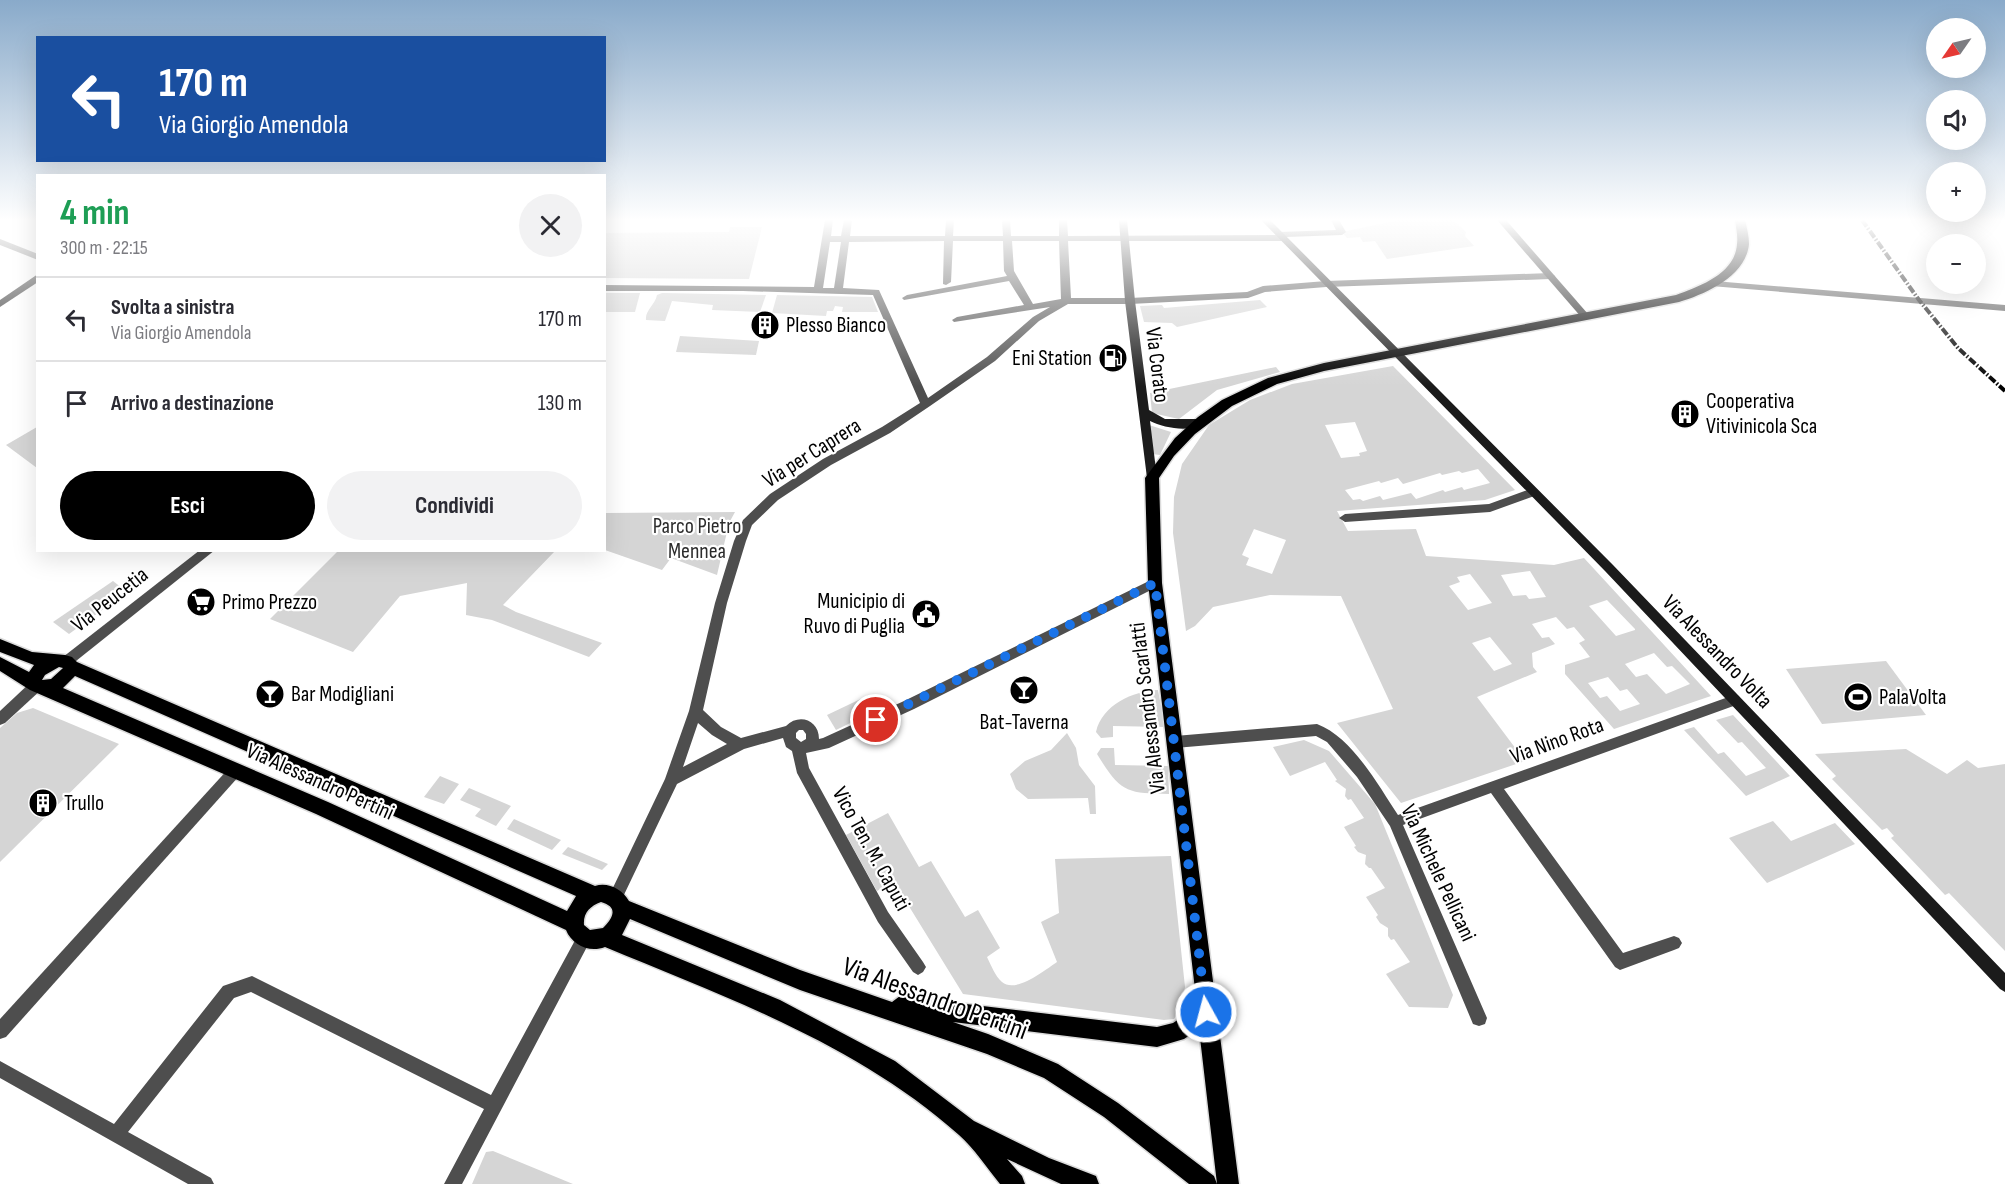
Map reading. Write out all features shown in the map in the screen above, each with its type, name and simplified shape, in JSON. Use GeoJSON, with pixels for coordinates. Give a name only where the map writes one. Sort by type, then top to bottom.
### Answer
{"type":"FeatureCollection","features":[{"type":"Feature","properties":{"kind":"main road"},"geometry":{"type":"LineString","coordinates":[[1152,478],[1161,463],[1198,423],[1241,394],[1271,382],[1394,353],[1679,298],[1714,284],[1723,275]]}},
{"type":"Feature","properties":{"kind":"main road","name":"Via Alessandro Scarlatti"},"geometry":{"type":"LineString","coordinates":[[1152,478],[1155,583],[1228,1184]]}},
{"type":"Feature","properties":{"kind":"main road","name":"Via Alessandro Pertini"},"geometry":{"type":"LineString","coordinates":[[0,645],[31,658],[64,663],[594,895]]}},
{"type":"Feature","properties":{"kind":"main road","name":"Via Alessandro Pertini"},"geometry":{"type":"LineString","coordinates":[[0,663],[15,674],[235,771],[587,933],[773,1007],[888,1068],[967,1128],[1043,1166],[1088,1184]]}},
{"type":"Feature","properties":{"kind":"main road"},"geometry":{"type":"LineString","coordinates":[[39,685],[62,680],[64,663]]}},
{"type":"Feature","properties":{"kind":"main road"},"geometry":{"type":"LineString","coordinates":[[609,894],[619,902],[621,921],[617,928],[587,933],[574,917],[581,904],[594,895],[609,894]]}},
{"type":"Feature","properties":{"kind":"main road","name":"Via Alessandro Pertini"},"geometry":{"type":"LineString","coordinates":[[619,902],[800,980],[988,1044],[1051,1071],[1111,1110],[1206,1184]]}},
{"type":"Feature","properties":{"kind":"main road"},"geometry":{"type":"LineString","coordinates":[[869,1002],[1157,1037],[1177,1032],[1206,1012]]}},
{"type":"Feature","properties":{"kind":"main road"},"geometry":{"type":"LineString","coordinates":[[967,1128],[1014,1184]]}},
{"type":"Feature","properties":{"kind":"street"},"geometry":{"type":"LineString","coordinates":[[818,291],[820,275]]}},
{"type":"Feature","properties":{"kind":"street"},"geometry":{"type":"LineString","coordinates":[[838,291],[840,275]]}},
{"type":"Feature","properties":{"kind":"street"},"geometry":{"type":"LineString","coordinates":[[946,275],[946,282]]}},
{"type":"Feature","properties":{"kind":"street"},"geometry":{"type":"LineString","coordinates":[[1065,275],[1066,301]]}},
{"type":"Feature","properties":{"kind":"street","name":"Via Corato"},"geometry":{"type":"LineString","coordinates":[[1128,275],[1152,478]]}},
{"type":"Feature","properties":{"kind":"street","name":"Via Alessandro Volta"},"geometry":{"type":"LineString","coordinates":[[1318,275],[1533,492],[2005,984]]}},
{"type":"Feature","properties":{"kind":"street"},"geometry":{"type":"LineString","coordinates":[[957,320],[1066,301],[1130,301],[1248,295],[1263,289],[1326,284],[1550,276],[1585,316]]}},
{"type":"Feature","properties":{"kind":"street"},"geometry":{"type":"LineString","coordinates":[[0,304],[36,278]]}},
{"type":"Feature","properties":{"kind":"street"},"geometry":{"type":"LineString","coordinates":[[907,298],[1012,278],[1030,308]]}},
{"type":"Feature","properties":{"kind":"street"},"geometry":{"type":"LineString","coordinates":[[1714,284],[2005,308]]}},
{"type":"Feature","properties":{"kind":"street"},"geometry":{"type":"LineString","coordinates":[[606,288],[876,292],[926,404]]}},
{"type":"Feature","properties":{"kind":"street","name":"Via per Caprera"},"geometry":{"type":"LineString","coordinates":[[619,902],[672,780],[696,711],[721,603],[747,523],[783,491],[827,462],[886,430],[926,404],[991,359],[1035,319],[1066,301]]}},
{"type":"Feature","properties":{"kind":"street"},"geometry":{"type":"LineString","coordinates":[[1144,412],[1161,423],[1172,426],[1198,423]]}},
{"type":"Feature","properties":{"kind":"street"},"geometry":{"type":"LineString","coordinates":[[1345,518],[1490,508],[1533,492]]}},
{"type":"Feature","properties":{"kind":"street","name":"Via Peucetia"},"geometry":{"type":"LineString","coordinates":[[64,663],[206,552]]}},
{"type":"Feature","properties":{"kind":"street"},"geometry":{"type":"LineString","coordinates":[[791,730],[788,740],[793,746],[824,744],[909,705],[1155,583]]}},
{"type":"Feature","properties":{"kind":"street"},"geometry":{"type":"LineString","coordinates":[[0,718],[39,685]]}},
{"type":"Feature","properties":{"kind":"street","name":"Via Nino Rota"},"geometry":{"type":"LineString","coordinates":[[1395,822],[1734,700]]}},
{"type":"Feature","properties":{"kind":"street"},"geometry":{"type":"LineString","coordinates":[[696,711],[712,729],[727,739],[741,744]]}},
{"type":"Feature","properties":{"kind":"street"},"geometry":{"type":"LineString","coordinates":[[672,780],[741,744],[802,725],[812,730],[812,741],[802,747]]}},
{"type":"Feature","properties":{"kind":"street","name":"Via Michele Pellicani"},"geometry":{"type":"LineString","coordinates":[[1175,742],[1317,730],[1332,738],[1362,773],[1395,822],[1479,1018]]}},
{"type":"Feature","properties":{"kind":"street","name":"Vico Ten. M. Caputi"},"geometry":{"type":"LineString","coordinates":[[802,747],[802,769],[883,918],[918,967]]}},
{"type":"Feature","properties":{"kind":"street"},"geometry":{"type":"LineString","coordinates":[[0,1031],[235,771]]}},
{"type":"Feature","properties":{"kind":"street"},"geometry":{"type":"LineString","coordinates":[[1494,786],[1620,962],[1674,943]]}},
{"type":"Feature","properties":{"kind":"street"},"geometry":{"type":"LineString","coordinates":[[453,1184],[587,933]]}},
{"type":"Feature","properties":{"kind":"street"},"geometry":{"type":"LineString","coordinates":[[116,1134],[229,992],[252,984],[494,1105]]}},
{"type":"Feature","properties":{"kind":"street"},"geometry":{"type":"LineString","coordinates":[[0,1069],[205,1184]]}},
{"type":"Feature","properties":{"kind":"green space"},"geometry":{"type":"Polygon","coordinates":[[[606,275],[750,275],[749,279],[606,278],[606,275]]]}},
{"type":"Feature","properties":{"kind":"green space"},"geometry":{"type":"Polygon","coordinates":[[[606,293],[640,293],[635,312],[606,312],[606,293]]]}},
{"type":"Feature","properties":{"kind":"green space"},"geometry":{"type":"Polygon","coordinates":[[[662,293],[766,295],[760,312],[712,310],[713,305],[672,301],[665,321],[646,320],[647,313],[657,295],[662,293]]]}},
{"type":"Feature","properties":{"kind":"green space"},"geometry":{"type":"Polygon","coordinates":[[[777,295],[872,297],[878,312],[842,312],[843,307],[835,306],[833,311],[827,311],[826,316],[772,313],[777,295]]]}},
{"type":"Feature","properties":{"kind":"green space"},"geometry":{"type":"Polygon","coordinates":[[[1260,300],[1267,307],[1177,327],[1172,323],[1144,322],[1140,306],[1162,305],[1164,308],[1260,300]]]}},
{"type":"Feature","properties":{"kind":"green space"},"geometry":{"type":"Polygon","coordinates":[[[680,336],[759,341],[756,355],[676,352],[680,336]]]}},
{"type":"Feature","properties":{"kind":"green space"},"geometry":{"type":"Polygon","coordinates":[[[1393,366],[1515,490],[1485,500],[1337,511],[1348,531],[1416,529],[1426,556],[1554,565],[1584,558],[1711,696],[1614,729],[1565,674],[1565,665],[1590,657],[1579,643],[1585,640],[1574,627],[1567,629],[1556,617],[1532,624],[1542,638],[1549,637],[1555,644],[1532,653],[1533,667],[1537,672],[1477,697],[1525,761],[1401,803],[1337,723],[1393,709],[1341,596],[1270,595],[1213,607],[1195,626],[1186,631],[1173,533],[1174,497],[1182,464],[1209,425],[1250,400],[1292,384],[1393,366]],[[1355,422],[1325,425],[1341,458],[1360,456],[1359,453],[1367,451],[1355,422]],[[1478,469],[1462,473],[1459,471],[1442,475],[1440,473],[1403,484],[1398,478],[1345,490],[1353,500],[1363,501],[1380,496],[1383,500],[1411,493],[1416,499],[1443,490],[1445,492],[1462,487],[1464,490],[1490,483],[1478,469]],[[1254,529],[1242,555],[1249,558],[1246,565],[1272,574],[1286,540],[1254,529]],[[1530,571],[1501,575],[1513,596],[1526,595],[1529,599],[1546,597],[1530,571]],[[1470,574],[1457,577],[1460,582],[1449,586],[1468,610],[1492,603],[1470,574]],[[1607,600],[1589,606],[1616,636],[1635,629],[1607,600]],[[1490,637],[1472,643],[1494,671],[1512,664],[1490,637]],[[1654,653],[1625,664],[1636,677],[1647,674],[1666,694],[1690,684],[1672,666],[1667,667],[1654,653]],[[1608,677],[1588,683],[1600,698],[1607,696],[1620,711],[1640,704],[1627,689],[1620,691],[1608,677]]]}},
{"type":"Feature","properties":{"kind":"green space"},"geometry":{"type":"Polygon","coordinates":[[[1276,367],[1280,372],[1217,390],[1179,419],[1152,413],[1150,393],[1276,367]]]}},
{"type":"Feature","properties":{"kind":"green space"},"geometry":{"type":"Polygon","coordinates":[[[1149,425],[1171,432],[1160,455],[1152,454],[1149,425]]]}},
{"type":"Feature","properties":{"kind":"green space"},"geometry":{"type":"Polygon","coordinates":[[[36,428],[36,467],[6,445],[36,428]]]}},
{"type":"Feature","properties":{"kind":"green space","name":"Parco Pietro Mennea"},"geometry":{"type":"Polygon","coordinates":[[[735,512],[729,523],[717,575],[671,558],[662,570],[606,550],[606,513],[735,512]]]}},
{"type":"Feature","properties":{"kind":"green space"},"geometry":{"type":"Polygon","coordinates":[[[337,552],[554,552],[503,605],[516,612],[602,643],[589,657],[492,620],[466,615],[467,583],[400,596],[353,652],[270,619],[337,552]]]}},
{"type":"Feature","properties":{"kind":"green space"},"geometry":{"type":"Polygon","coordinates":[[[113,581],[127,592],[69,634],[53,622],[113,581]]]}},
{"type":"Feature","properties":{"kind":"green space","name":"PalaVolta"},"geometry":{"type":"Polygon","coordinates":[[[1886,661],[1926,715],[1822,724],[1786,669],[1886,661]]]}},
{"type":"Feature","properties":{"kind":"green space"},"geometry":{"type":"Polygon","coordinates":[[[1158,690],[1165,727],[1113,726],[1113,737],[1101,738],[1096,732],[1105,714],[1120,701],[1139,693],[1158,690]]]}},
{"type":"Feature","properties":{"kind":"green space"},"geometry":{"type":"Polygon","coordinates":[[[869,695],[879,709],[836,730],[827,715],[869,695]]]}},
{"type":"Feature","properties":{"kind":"green space"},"geometry":{"type":"Polygon","coordinates":[[[33,708],[119,744],[0,862],[0,728],[17,713],[33,708]]]}},
{"type":"Feature","properties":{"kind":"green space"},"geometry":{"type":"Polygon","coordinates":[[[1733,715],[1790,776],[1746,796],[1684,730],[1694,727],[1718,754],[1724,752],[1746,776],[1766,768],[1742,742],[1738,743],[1716,720],[1733,715]]]}},
{"type":"Feature","properties":{"kind":"green space"},"geometry":{"type":"Polygon","coordinates":[[[1067,733],[1076,748],[1079,765],[1095,786],[1096,814],[1090,814],[1088,798],[1028,799],[1016,789],[1010,774],[1025,761],[1051,750],[1067,733]]]}},
{"type":"Feature","properties":{"kind":"green space"},"geometry":{"type":"Polygon","coordinates":[[[1304,740],[1329,751],[1375,804],[1453,995],[1448,1008],[1409,1007],[1386,974],[1410,962],[1394,939],[1391,940],[1388,936],[1388,928],[1380,923],[1376,917],[1378,915],[1366,897],[1385,888],[1371,868],[1365,864],[1366,855],[1358,852],[1354,847],[1356,846],[1344,827],[1364,818],[1351,799],[1348,800],[1345,796],[1346,789],[1335,781],[1337,780],[1325,762],[1290,776],[1273,747],[1304,740]]]}},
{"type":"Feature","properties":{"kind":"green space"},"geometry":{"type":"Polygon","coordinates":[[[1101,748],[1114,748],[1115,765],[1168,766],[1169,794],[1143,793],[1119,784],[1097,754],[1101,748]]]}},
{"type":"Feature","properties":{"kind":"green space"},"geometry":{"type":"Polygon","coordinates":[[[1906,749],[1947,774],[1967,760],[1978,768],[2005,764],[2005,951],[1949,893],[1945,895],[1891,838],[1894,836],[1887,828],[1882,830],[1832,779],[1836,776],[1815,754],[1906,749]]]}},
{"type":"Feature","properties":{"kind":"green space"},"geometry":{"type":"Polygon","coordinates":[[[440,776],[459,784],[444,804],[424,797],[440,776]]]}},
{"type":"Feature","properties":{"kind":"green space"},"geometry":{"type":"Polygon","coordinates":[[[469,788],[511,806],[496,826],[475,816],[481,809],[460,800],[469,788]]]}},
{"type":"Feature","properties":{"kind":"green space"},"geometry":{"type":"Polygon","coordinates":[[[888,813],[919,867],[931,861],[965,917],[978,910],[1000,948],[987,957],[997,977],[1008,985],[1022,983],[1057,962],[1041,922],[1059,913],[1055,859],[1171,856],[1185,987],[1181,1009],[1174,1019],[1164,1020],[963,994],[894,882],[877,891],[846,835],[888,813]]]}},
{"type":"Feature","properties":{"kind":"green space"},"geometry":{"type":"Polygon","coordinates":[[[514,819],[561,840],[552,850],[507,829],[514,819]]]}},
{"type":"Feature","properties":{"kind":"green space"},"geometry":{"type":"Polygon","coordinates":[[[1773,821],[1791,841],[1835,823],[1855,844],[1767,883],[1729,838],[1773,821]]]}},
{"type":"Feature","properties":{"kind":"green space"},"geometry":{"type":"Polygon","coordinates":[[[568,847],[608,864],[602,870],[562,854],[568,847]]]}},
{"type":"Feature","properties":{"kind":"green space"},"geometry":{"type":"Polygon","coordinates":[[[493,1151],[573,1184],[472,1184],[486,1152],[493,1151]]]}},
{"type":"Feature","properties":{"kind":"railway"},"geometry":{"type":"LineString","coordinates":[[1901,275],[1958,348],[2005,391]]}},
{"type":"Feature","properties":{"kind":"place","name":"Plesso Bianco"},"geometry":{"type":"Point","coordinates":[765,325]}},
{"type":"Feature","properties":{"kind":"place","name":"Eni Station"},"geometry":{"type":"Point","coordinates":[1113,358]}},
{"type":"Feature","properties":{"kind":"place","name":"Cooperativa Vitivinicola Sca"},"geometry":{"type":"Point","coordinates":[1685,414]}},
{"type":"Feature","properties":{"kind":"place","name":"Primo Prezzo"},"geometry":{"type":"Point","coordinates":[201,602]}},
{"type":"Feature","properties":{"kind":"place","name":"Municipio di Ruvo di Puglia"},"geometry":{"type":"Point","coordinates":[926,614]}},
{"type":"Feature","properties":{"kind":"place","name":"Bat-Taverna"},"geometry":{"type":"Point","coordinates":[1024,690]}},
{"type":"Feature","properties":{"kind":"place","name":"Bar Modigliani"},"geometry":{"type":"Point","coordinates":[270,694]}},
{"type":"Feature","properties":{"kind":"place","name":"PalaVolta"},"geometry":{"type":"Point","coordinates":[1858,697]}},
{"type":"Feature","properties":{"kind":"place","name":"Trullo"},"geometry":{"type":"Point","coordinates":[43,803]}},
{"type":"Feature","properties":{"kind":"route"},"geometry":{"type":"LineString","coordinates":[[876,720],[1155,583],[1206,1012]]}}]}
